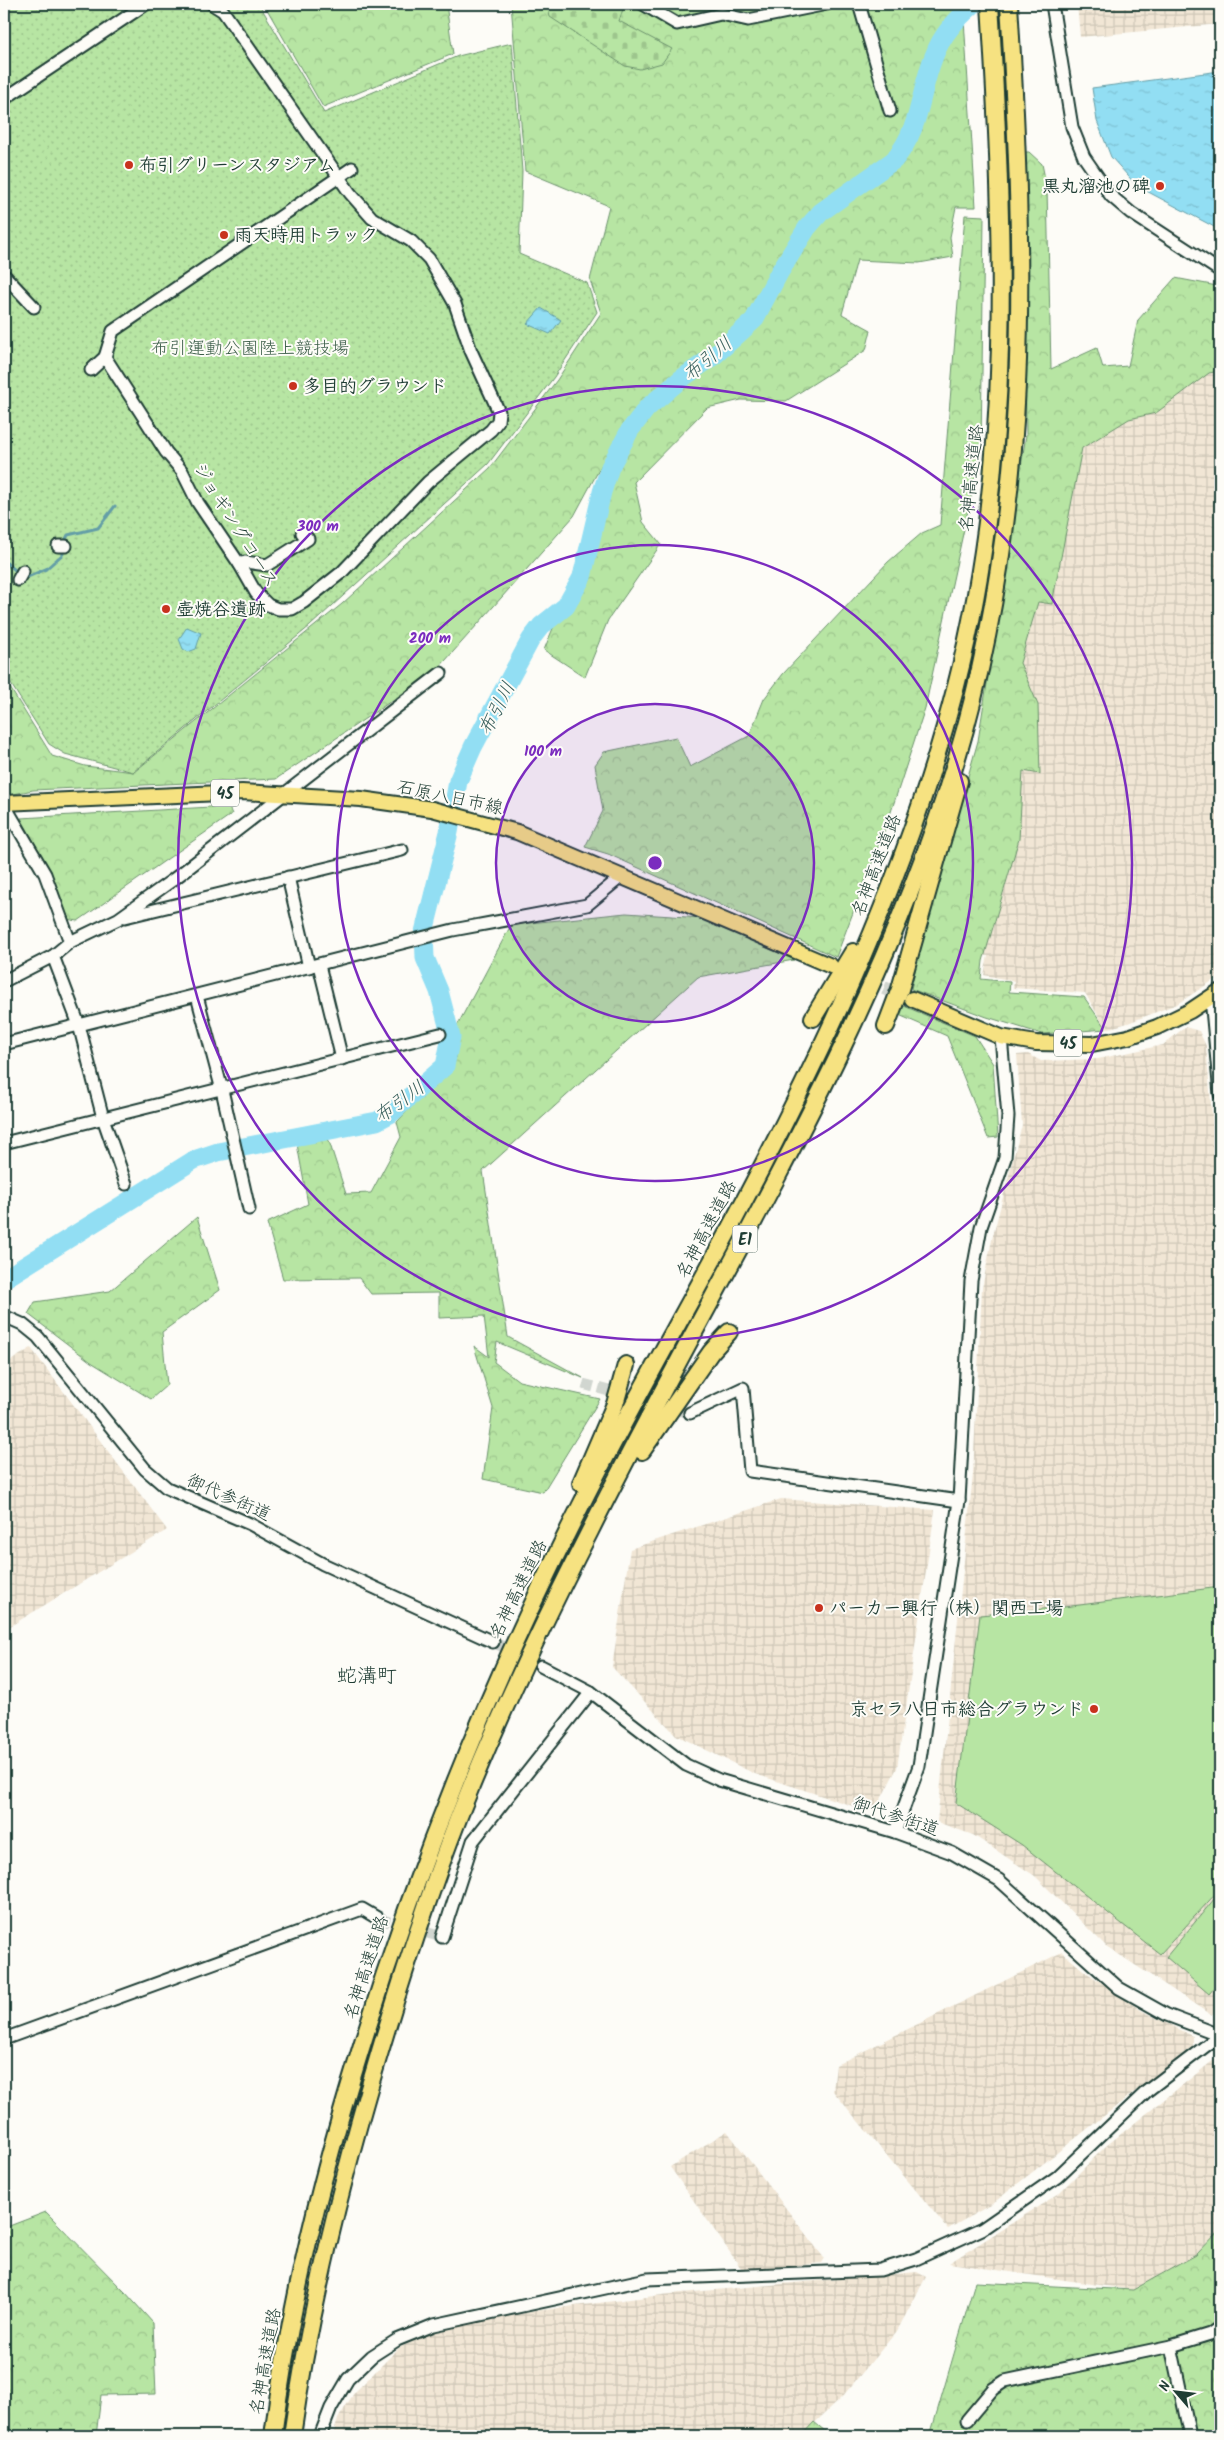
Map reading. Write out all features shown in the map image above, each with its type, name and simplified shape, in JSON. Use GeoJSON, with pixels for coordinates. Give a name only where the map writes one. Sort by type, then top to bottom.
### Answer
{"type":"FeatureCollection","features":[{"type":"Feature","properties":{"kind":"highway","name":"E1"},"geometry":{"type":"LineString","coordinates":[[292,2436],[312,2318],[363,2108],[425,1909],[468,1793],[507,1703],[590,1530],[753,1224],[856,1021],[888,948],[932,833],[956,758],[975,688],[999,578],[1009,508],[1017,420],[1020,336],[1018,158],[1008,4]]}},
{"type":"Feature","properties":{"kind":"highway","name":"名神高速道路"},"geometry":{"type":"LineString","coordinates":[[273,2436],[292,2315],[341,2112],[407,1904],[451,1787],[519,1630],[581,1504],[740,1208],[838,1012],[878,919],[935,762],[970,628],[990,506],[998,418],[1002,337],[1000,160],[990,6]]}},
{"type":"Feature","properties":{"kind":"highway"},"geometry":{"type":"LineString","coordinates":[[886,1026],[900,989],[954,804],[973,724],[991,634],[999,578]]}},
{"type":"Feature","properties":{"kind":"highway"},"geometry":{"type":"LineString","coordinates":[[813,1018],[849,962],[860,939],[878,919]]}},
{"type":"Feature","properties":{"kind":"highway"},"geometry":{"type":"LineString","coordinates":[[590,1530],[605,1514],[641,1452],[712,1352],[729,1332]]}},
{"type":"Feature","properties":{"kind":"highway"},"geometry":{"type":"LineString","coordinates":[[519,1630],[615,1404],[626,1365]]}},
{"type":"Feature","properties":{"kind":"main road","name":"石原八日市線"},"geometry":{"type":"LineString","coordinates":[[4,804],[242,792],[361,799],[451,814],[517,832],[831,966]]}},
{"type":"Feature","properties":{"kind":"main road","name":"45"},"geometry":{"type":"LineString","coordinates":[[912,1000],[1001,1037],[1036,1043],[1092,1044],[1128,1037],[1156,1028],[1190,1011],[1216,994]]}},
{"type":"Feature","properties":{"kind":"street"},"geometry":{"type":"LineString","coordinates":[[4,99],[146,4]]}},
{"type":"Feature","properties":{"kind":"street","name":"ジョギングコース"},"geometry":{"type":"LineString","coordinates":[[105,357],[166,452],[182,471],[202,509],[240,565],[256,593],[268,606],[278,609],[292,609],[304,602],[342,572],[428,482],[491,430],[498,421],[499,412],[471,351],[454,304],[429,259],[411,241],[372,218],[339,176],[222,10],[212,4]]}},
{"type":"Feature","properties":{"kind":"street"},"geometry":{"type":"LineString","coordinates":[[643,4],[677,24],[721,14],[748,20],[827,4]]}},
{"type":"Feature","properties":{"kind":"street"},"geometry":{"type":"LineString","coordinates":[[859,4],[890,111]]}},
{"type":"Feature","properties":{"kind":"street"},"geometry":{"type":"LineString","coordinates":[[1052,4],[1072,127],[1084,157],[1111,196],[1220,271]]}},
{"type":"Feature","properties":{"kind":"street"},"geometry":{"type":"LineString","coordinates":[[91,370],[105,357],[113,331],[352,168]]}},
{"type":"Feature","properties":{"kind":"street"},"geometry":{"type":"LineString","coordinates":[[4,275],[34,307]]}},
{"type":"Feature","properties":{"kind":"street"},"geometry":{"type":"LineString","coordinates":[[240,565],[245,562],[267,565],[308,539],[302,533]]}},
{"type":"Feature","properties":{"kind":"street"},"geometry":{"type":"LineString","coordinates":[[4,981],[53,956],[70,942],[118,918],[174,879],[441,673]]}},
{"type":"Feature","properties":{"kind":"street"},"geometry":{"type":"LineString","coordinates":[[4,804],[45,874],[70,942]]}},
{"type":"Feature","properties":{"kind":"street"},"geometry":{"type":"LineString","coordinates":[[118,918],[402,850]]}},
{"type":"Feature","properties":{"kind":"street"},"geometry":{"type":"LineString","coordinates":[[4,1044],[418,939],[587,905],[622,876]]}},
{"type":"Feature","properties":{"kind":"street"},"geometry":{"type":"LineString","coordinates":[[288,878],[342,1059]]}},
{"type":"Feature","properties":{"kind":"street"},"geometry":{"type":"LineString","coordinates":[[53,956],[79,1024],[103,1118],[126,1184]]}},
{"type":"Feature","properties":{"kind":"street"},"geometry":{"type":"LineString","coordinates":[[1216,994],[1220,1094]]}},
{"type":"Feature","properties":{"kind":"street"},"geometry":{"type":"LineString","coordinates":[[197,996],[222,1090],[249,1209]]}},
{"type":"Feature","properties":{"kind":"street"},"geometry":{"type":"LineString","coordinates":[[4,1143],[440,1034]]}},
{"type":"Feature","properties":{"kind":"street"},"geometry":{"type":"LineString","coordinates":[[895,1832],[919,1766],[959,1501],[971,1281],[981,1227],[1005,1158],[1008,1116],[1001,1037]]}},
{"type":"Feature","properties":{"kind":"street","name":"御代参街道"},"geometry":{"type":"LineString","coordinates":[[4,1316],[22,1324],[38,1337],[145,1468],[167,1488],[250,1524],[322,1564],[494,1642]]}},
{"type":"Feature","properties":{"kind":"street"},"geometry":{"type":"LineString","coordinates":[[690,1413],[743,1388],[750,1472],[959,1501]]}},
{"type":"Feature","properties":{"kind":"street","name":"御代参街道"},"geometry":{"type":"LineString","coordinates":[[541,1666],[591,1692],[686,1766],[719,1780],[895,1832],[952,1853],[999,1880],[1119,1988],[1167,2015],[1220,2035]]}},
{"type":"Feature","properties":{"kind":"street"},"geometry":{"type":"LineString","coordinates":[[442,1937],[473,1841],[591,1692]]}},
{"type":"Feature","properties":{"kind":"street"},"geometry":{"type":"LineString","coordinates":[[4,2039],[362,1909],[379,1919]]}},
{"type":"Feature","properties":{"kind":"street"},"geometry":{"type":"LineString","coordinates":[[320,2436],[331,2408],[348,2379],[380,2350],[397,2340],[434,2325],[647,2279],[880,2270],[916,2260],[982,2229],[1057,2177],[1147,2091],[1220,2035]]}},
{"type":"Feature","properties":{"kind":"street"},"geometry":{"type":"LineString","coordinates":[[967,2420],[993,2390],[1005,2381],[1171,2346],[1210,2334],[1220,2327]]}},
{"type":"Feature","properties":{"kind":"street"},"geometry":{"type":"LineString","coordinates":[[1171,2346],[1190,2436]]}},
{"type":"Feature","properties":{"kind":"shaded area"},"geometry":{"type":"Polygon","coordinates":[[[1077,4],[1220,4],[1220,24],[1080,37],[1077,4]]]}},
{"type":"Feature","properties":{"kind":"shaded area"},"geometry":{"type":"Polygon","coordinates":[[[1220,321],[1220,976],[1177,1004],[1128,1023],[1106,1029],[1085,993],[1013,988],[1014,981],[984,975],[988,956],[948,951],[1045,443],[1220,321]]]}},
{"type":"Feature","properties":{"kind":"shaded area"},"geometry":{"type":"Polygon","coordinates":[[[1185,1027],[1199,1031],[1206,1046],[1220,1205],[1220,2010],[1211,2015],[1106,1946],[1035,1876],[973,1835],[937,1822],[973,1474],[982,1288],[993,1235],[1022,1125],[1017,1055],[1028,1054],[1041,1061],[1098,1059],[1163,1045],[1185,1027]]]}},
{"type":"Feature","properties":{"kind":"shaded area"},"geometry":{"type":"Polygon","coordinates":[[[31,1348],[167,1530],[4,1630],[4,1365],[31,1348]]]}},
{"type":"Feature","properties":{"kind":"shaded area"},"geometry":{"type":"Polygon","coordinates":[[[781,1499],[935,1510],[897,1768],[877,1807],[868,1811],[755,1774],[676,1735],[612,1667],[630,1549],[781,1499]]]}},
{"type":"Feature","properties":{"kind":"shaded area"},"geometry":{"type":"Polygon","coordinates":[[[1062,1952],[1083,1970],[1142,2011],[1193,2036],[1193,2046],[992,2204],[948,2229],[833,2091],[836,2065],[1062,1952]]]}},
{"type":"Feature","properties":{"kind":"shaded area"},"geometry":{"type":"Polygon","coordinates":[[[1220,2055],[1220,2230],[1196,2255],[1133,2290],[949,2263],[1058,2194],[1106,2146],[1220,2055]]]}},
{"type":"Feature","properties":{"kind":"shaded area"},"geometry":{"type":"Polygon","coordinates":[[[727,2131],[824,2258],[821,2263],[743,2271],[670,2167],[727,2131]]]}},
{"type":"Feature","properties":{"kind":"shaded area"},"geometry":{"type":"Polygon","coordinates":[[[917,2272],[926,2277],[897,2331],[842,2397],[801,2436],[333,2436],[338,2419],[354,2393],[399,2348],[433,2331],[535,2311],[670,2294],[917,2272]]]}},
{"type":"Feature","properties":{"kind":"green space","name":"布引運動公園陸上競技場"},"geometry":{"type":"Polygon","coordinates":[[[4,4],[259,4],[324,113],[458,56],[512,43],[522,171],[519,254],[587,283],[597,312],[554,377],[488,464],[310,626],[133,772],[65,754],[49,744],[4,673],[4,4]]]}},
{"type":"Feature","properties":{"kind":"green space"},"geometry":{"type":"Polygon","coordinates":[[[264,4],[446,4],[453,54],[323,107],[264,4]]]}},
{"type":"Feature","properties":{"kind":"green space"},"geometry":{"type":"Polygon","coordinates":[[[511,4],[963,4],[976,207],[956,207],[950,237],[953,257],[919,263],[857,260],[842,314],[871,330],[866,350],[786,401],[741,400],[707,408],[634,482],[643,522],[661,544],[608,620],[585,677],[544,650],[571,585],[602,464],[574,516],[437,670],[276,779],[33,790],[4,796],[4,678],[52,756],[85,766],[134,772],[342,604],[490,468],[557,380],[601,313],[590,280],[609,206],[525,171],[511,4]]]}},
{"type":"Feature","properties":{"kind":"green space"},"geometry":{"type":"Polygon","coordinates":[[[547,4],[621,4],[624,6],[619,21],[672,49],[662,63],[640,69],[625,66],[550,17],[547,4]]]}},
{"type":"Feature","properties":{"kind":"green space"},"geometry":{"type":"Polygon","coordinates":[[[1023,152],[1029,152],[1042,164],[1047,188],[1051,369],[1097,348],[1103,368],[1128,366],[1138,320],[1175,278],[1217,286],[1220,294],[1220,371],[1209,373],[1156,413],[1129,419],[1082,448],[1052,604],[1038,602],[1020,663],[1038,705],[1040,774],[1023,771],[1019,839],[983,961],[981,979],[1010,982],[1009,992],[1084,997],[1106,1029],[1042,1034],[987,1017],[911,989],[922,939],[978,741],[1026,435],[1023,152]]]}},
{"type":"Feature","properties":{"kind":"green space"},"geometry":{"type":"Polygon","coordinates":[[[965,215],[984,216],[981,451],[925,708],[888,821],[836,957],[608,854],[585,847],[603,811],[595,765],[604,752],[676,737],[690,767],[749,736],[764,699],[783,674],[888,562],[922,533],[940,525],[965,215]]]}},
{"type":"Feature","properties":{"kind":"green space"},"geometry":{"type":"Polygon","coordinates":[[[228,806],[232,814],[78,921],[66,919],[51,873],[21,818],[228,806]]]}},
{"type":"Feature","properties":{"kind":"green space"},"geometry":{"type":"Polygon","coordinates":[[[626,913],[702,918],[794,960],[698,977],[483,1171],[508,1337],[583,1378],[497,1342],[494,1362],[519,1381],[600,1399],[543,1492],[483,1479],[493,1408],[474,1346],[489,1357],[484,1316],[439,1318],[439,1293],[371,1294],[359,1278],[283,1279],[267,1223],[308,1204],[297,1144],[328,1138],[346,1194],[371,1193],[401,1137],[397,1122],[456,1058],[457,1026],[511,925],[626,913]]]}},
{"type":"Feature","properties":{"kind":"green space"},"geometry":{"type":"Polygon","coordinates":[[[904,1006],[975,1036],[993,1064],[998,1137],[988,1138],[947,1036],[899,1015],[904,1006]]]}},
{"type":"Feature","properties":{"kind":"green space"},"geometry":{"type":"Polygon","coordinates":[[[197,1217],[220,1290],[162,1332],[167,1385],[151,1399],[91,1362],[28,1314],[35,1302],[110,1291],[197,1217]]]}},
{"type":"Feature","properties":{"kind":"green space","name":"京セラ八日市総合グラウンド"},"geometry":{"type":"Polygon","coordinates":[[[1220,1587],[1220,1889],[1160,1954],[1022,1845],[956,1803],[980,1615],[1064,1607],[1220,1587]]]}},
{"type":"Feature","properties":{"kind":"green space"},"geometry":{"type":"Polygon","coordinates":[[[1220,1892],[1220,1981],[1209,1994],[1166,1957],[1220,1892]]]}},
{"type":"Feature","properties":{"kind":"green space"},"geometry":{"type":"Polygon","coordinates":[[[46,2212],[153,2323],[156,2394],[101,2395],[96,2436],[4,2436],[4,2228],[46,2212]]]}},
{"type":"Feature","properties":{"kind":"green space"},"geometry":{"type":"Polygon","coordinates":[[[1220,2230],[1220,2436],[930,2436],[975,2282],[1133,2290],[1196,2255],[1220,2230]]]}},
{"type":"Feature","properties":{"kind":"green space"},"geometry":{"type":"Polygon","coordinates":[[[814,2422],[831,2436],[801,2436],[814,2422]]]}},
{"type":"Feature","properties":{"kind":"water"},"geometry":{"type":"Polygon","coordinates":[[[1220,71],[1220,230],[1137,186],[1111,157],[1097,121],[1092,88],[1220,71]]]}},
{"type":"Feature","properties":{"kind":"water"},"geometry":{"type":"Polygon","coordinates":[[[541,308],[561,320],[550,334],[527,324],[541,308]]]}},
{"type":"Feature","properties":{"kind":"water"},"geometry":{"type":"Polygon","coordinates":[[[187,627],[201,633],[196,649],[188,652],[183,649],[179,639],[187,627]]]}},
{"type":"Feature","properties":{"kind":"waterway","name":"布引川"},"geometry":{"type":"LineString","coordinates":[[4,1279],[194,1160],[218,1152],[377,1121],[390,1114],[445,1066],[451,1037],[439,991],[425,958],[424,932],[449,832],[458,781],[473,747],[531,639],[541,626],[566,606],[582,577],[602,492],[610,467],[630,430],[647,408],[681,379],[715,355],[754,320],[779,273],[807,228],[821,212],[894,160],[903,148],[915,122],[929,69],[937,48],[951,27],[974,4]]}},
{"type":"Feature","properties":{"kind":"waterway"},"geometry":{"type":"LineString","coordinates":[[64,543],[68,535],[98,528],[115,506]]}},
{"type":"Feature","properties":{"kind":"waterway"},"geometry":{"type":"LineString","coordinates":[[4,561],[25,578],[46,569],[63,554],[63,549]]}},
{"type":"Feature","properties":{"kind":"tunnel"},"geometry":{"type":"LineString","coordinates":[[845,972],[906,997]]}},
{"type":"Feature","properties":{"kind":"tunnel"},"geometry":{"type":"LineString","coordinates":[[583,1384],[690,1413]]}},
{"type":"Feature","properties":{"kind":"tunnel"},"geometry":{"type":"LineString","coordinates":[[493,1642],[541,1666]]}},
{"type":"Feature","properties":{"kind":"tunnel"},"geometry":{"type":"LineString","coordinates":[[379,1919],[442,1937]]}},
{"type":"Feature","properties":{"kind":"place","name":"布引グリーンスタジアム"},"geometry":{"type":"Point","coordinates":[129,165]}},
{"type":"Feature","properties":{"kind":"place","name":"黒丸溜池の碑"},"geometry":{"type":"Point","coordinates":[1160,186]}},
{"type":"Feature","properties":{"kind":"place","name":"雨天時用トラック"},"geometry":{"type":"Point","coordinates":[224,235]}},
{"type":"Feature","properties":{"kind":"place","name":"多目的グラウンド"},"geometry":{"type":"Point","coordinates":[293,386]}},
{"type":"Feature","properties":{"kind":"place","name":"壺焼谷遺跡"},"geometry":{"type":"Point","coordinates":[166,609]}},
{"type":"Feature","properties":{"kind":"place","name":"パーカー興行（株）関西工場"},"geometry":{"type":"Point","coordinates":[819,1608]}},
{"type":"Feature","properties":{"kind":"place","name":"京セラ八日市総合グラウンド"},"geometry":{"type":"Point","coordinates":[1094,1709]}},
{"type":"Feature","properties":{"kind":"district","name":"蛇溝町"},"geometry":{"type":"Point","coordinates":[367,1675]}}]}
